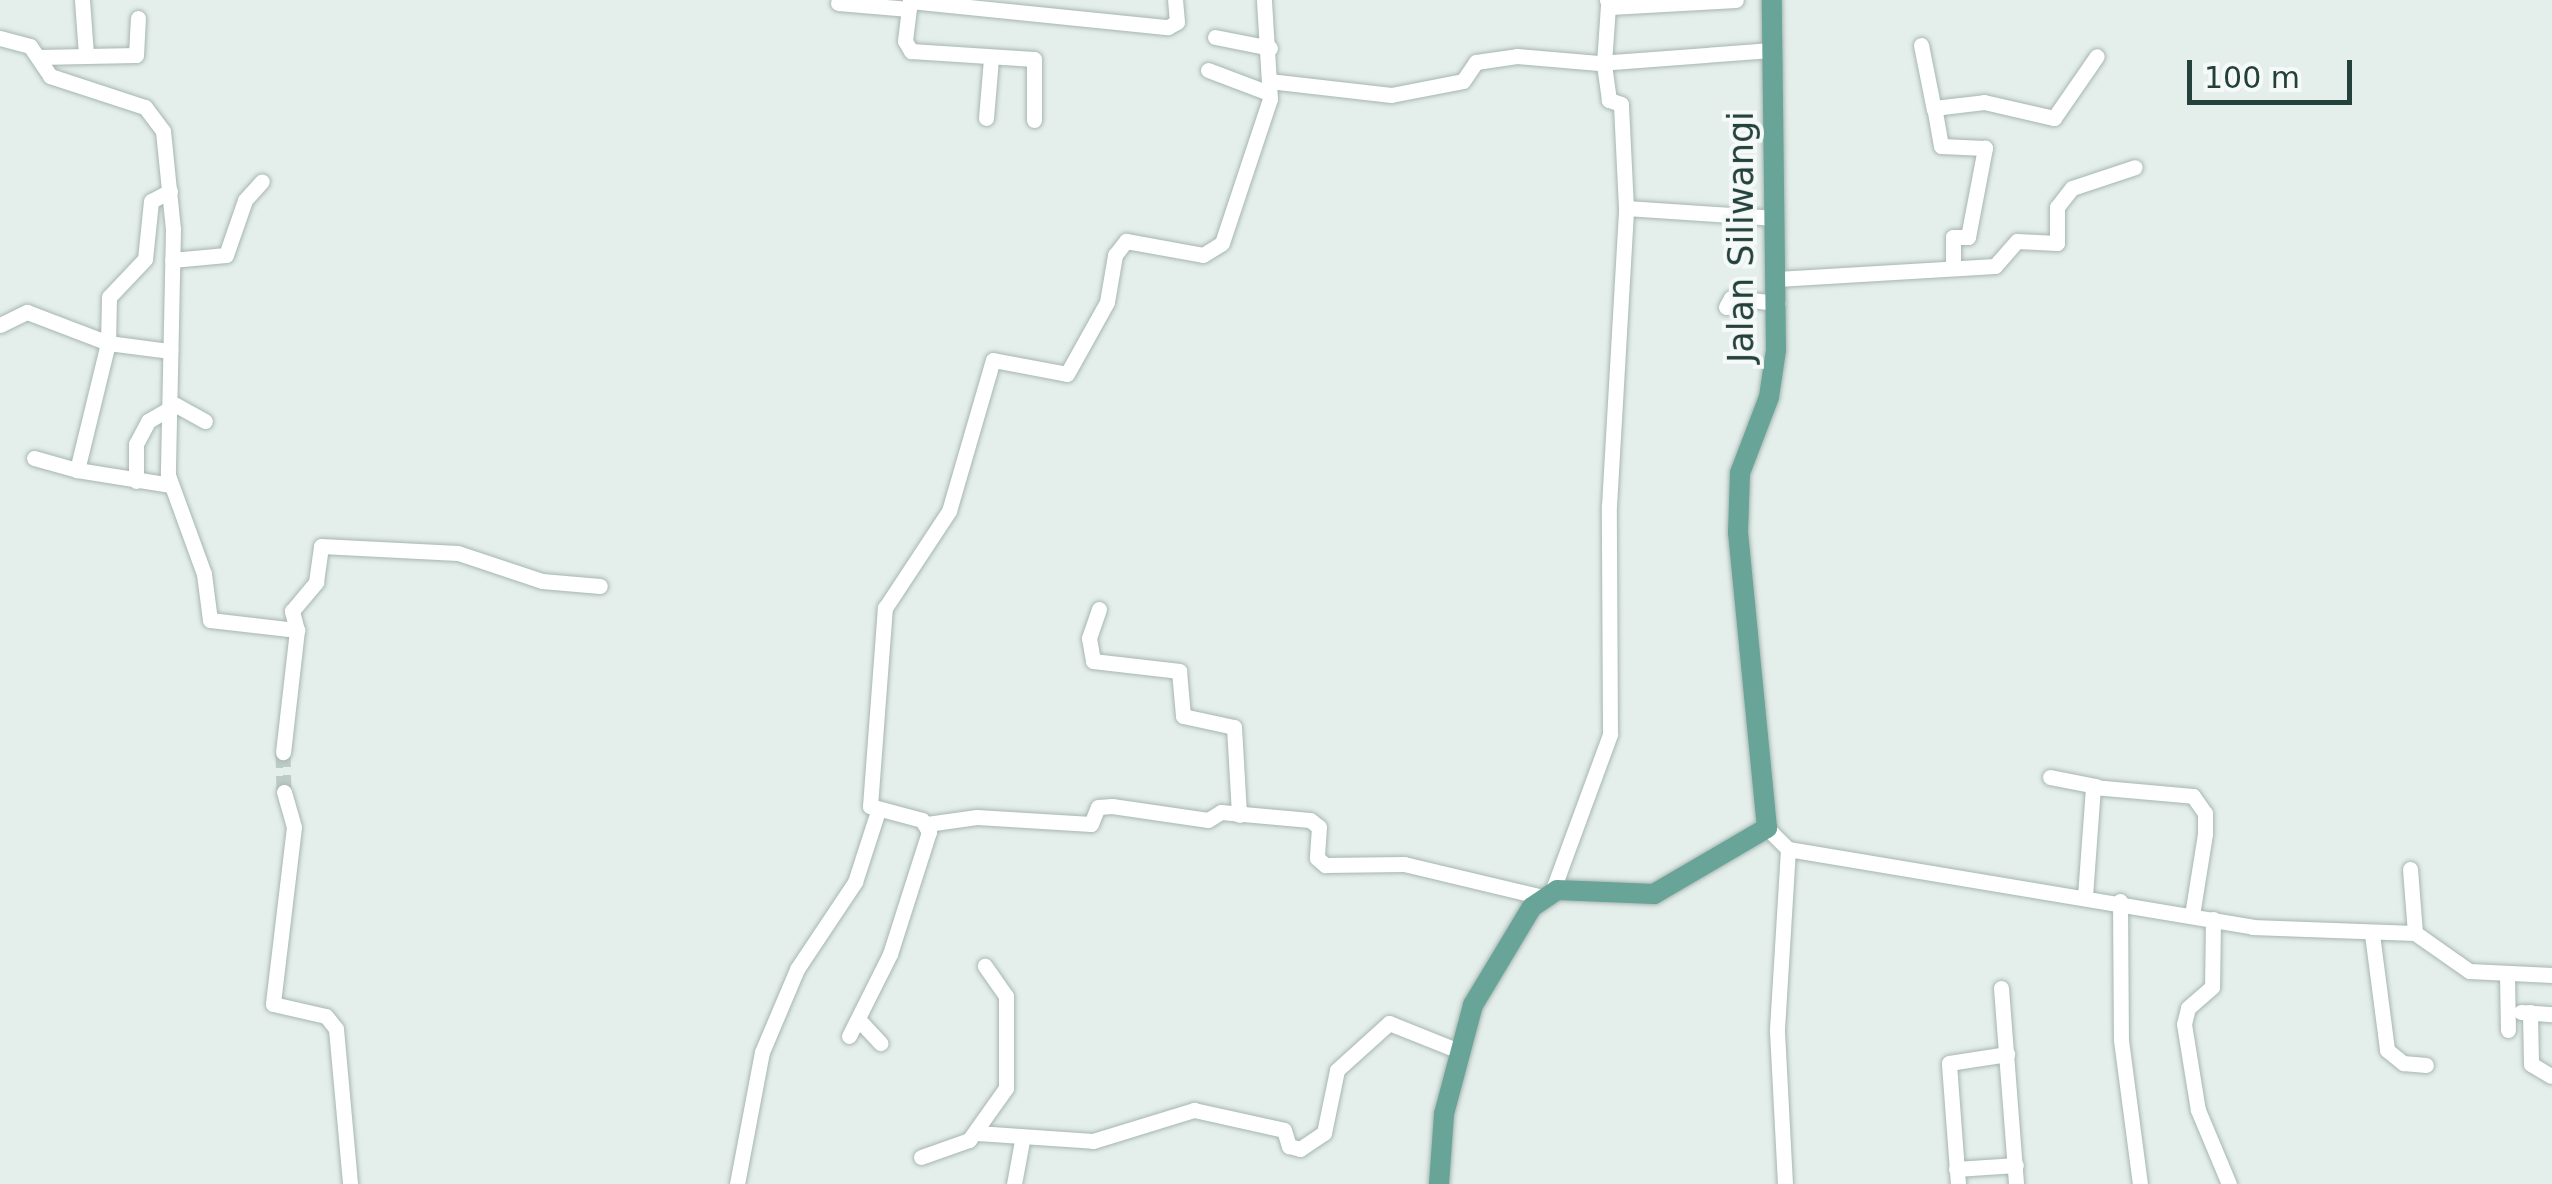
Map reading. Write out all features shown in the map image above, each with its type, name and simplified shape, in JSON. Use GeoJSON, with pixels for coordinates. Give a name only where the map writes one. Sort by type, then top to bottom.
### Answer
{"type":"FeatureCollection","features":[{"type":"Feature","properties":{"kind":"main road","name":"Jalan Siliwangi"},"geometry":{"type":"LineString","coordinates":[[1767,828],[1738,487],[1772,380],[1778,303],[1772,0]]}},
{"type":"Feature","properties":{"kind":"main road"},"geometry":{"type":"LineString","coordinates":[[1439,1184],[1458,1050],[1494,959],[1548,894],[1654,894],[1767,828]]}},
{"type":"Feature","properties":{"kind":"street"},"geometry":{"type":"LineString","coordinates":[[82,0],[86,55]]}},
{"type":"Feature","properties":{"kind":"street"},"geometry":{"type":"LineString","coordinates":[[838,3],[910,3],[1168,26],[1177,22],[1175,0]]}},
{"type":"Feature","properties":{"kind":"street"},"geometry":{"type":"LineString","coordinates":[[1264,0],[1270,48],[1269,87],[1218,249],[1198,255],[1126,241],[1074,369],[1058,374],[999,359],[988,366],[949,512],[882,622],[870,806],[877,814],[927,824],[978,816],[1091,824],[1098,808],[1112,806],[1208,820],[1221,812],[1314,821],[1318,861],[1325,865],[1404,864],[1548,894],[1610,734],[1609,506],[1626,208],[1621,104],[1609,100],[1604,63],[1607,3],[1736,0]]}},
{"type":"Feature","properties":{"kind":"street"},"geometry":{"type":"LineString","coordinates":[[910,3],[912,50],[1037,63],[1034,120]]}},
{"type":"Feature","properties":{"kind":"street"},"geometry":{"type":"LineString","coordinates":[[38,57],[136,55],[138,18]]}},
{"type":"Feature","properties":{"kind":"street"},"geometry":{"type":"LineString","coordinates":[[1215,37],[1270,48]]}},
{"type":"Feature","properties":{"kind":"street"},"geometry":{"type":"LineString","coordinates":[[0,38],[30,46],[50,76],[155,115],[170,191],[171,484],[204,574],[210,620],[297,630]]}},
{"type":"Feature","properties":{"kind":"street"},"geometry":{"type":"LineString","coordinates":[[1921,45],[1941,146],[1984,148],[1968,237],[1953,237],[1954,268]]}},
{"type":"Feature","properties":{"kind":"street"},"geometry":{"type":"LineString","coordinates":[[1208,70],[1269,87],[1391,94],[1463,81],[1476,62],[1604,63],[1772,50]]}},
{"type":"Feature","properties":{"kind":"street"},"geometry":{"type":"LineString","coordinates":[[1934,110],[1984,102],[2054,118],[2097,56]]}},
{"type":"Feature","properties":{"kind":"street"},"geometry":{"type":"LineString","coordinates":[[986,118],[991,59]]}},
{"type":"Feature","properties":{"kind":"street"},"geometry":{"type":"LineString","coordinates":[[1777,278],[1995,266],[2017,240],[2057,243],[2064,196],[2135,167]]}},
{"type":"Feature","properties":{"kind":"street"},"geometry":{"type":"LineString","coordinates":[[172,260],[226,255],[245,200],[262,181]]}},
{"type":"Feature","properties":{"kind":"street"},"geometry":{"type":"LineString","coordinates":[[77,470],[108,343],[109,297],[145,260],[151,201],[170,191]]}},
{"type":"Feature","properties":{"kind":"street"},"geometry":{"type":"LineString","coordinates":[[1626,208],[1776,218]]}},
{"type":"Feature","properties":{"kind":"street"},"geometry":{"type":"LineString","coordinates":[[1726,307],[1731,298],[1778,303]]}},
{"type":"Feature","properties":{"kind":"street"},"geometry":{"type":"LineString","coordinates":[[0,325],[28,312],[108,343],[170,351]]}},
{"type":"Feature","properties":{"kind":"street"},"geometry":{"type":"LineString","coordinates":[[170,407],[205,421]]}},
{"type":"Feature","properties":{"kind":"street"},"geometry":{"type":"LineString","coordinates":[[136,481],[138,436],[170,407]]}},
{"type":"Feature","properties":{"kind":"street"},"geometry":{"type":"LineString","coordinates":[[34,458],[77,470],[171,484]]}},
{"type":"Feature","properties":{"kind":"street"},"geometry":{"type":"LineString","coordinates":[[283,752],[297,630],[292,611],[316,582],[321,546],[428,548],[548,582],[578,578],[600,586]]}},
{"type":"Feature","properties":{"kind":"street"},"geometry":{"type":"LineString","coordinates":[[1099,609],[1090,638],[1093,661],[1182,672],[1183,716],[1234,727],[1239,815]]}},
{"type":"Feature","properties":{"kind":"street"},"geometry":{"type":"LineString","coordinates":[[1234,775],[1254,774]]}},
{"type":"Feature","properties":{"kind":"street"},"geometry":{"type":"LineString","coordinates":[[2050,777],[2200,802],[2206,834],[2192,915]]}},
{"type":"Feature","properties":{"kind":"street"},"geometry":{"type":"LineString","coordinates":[[2085,896],[2087,806],[2096,786]]}},
{"type":"Feature","properties":{"kind":"street"},"geometry":{"type":"LineString","coordinates":[[284,792],[294,827],[273,1004],[326,1016],[336,1029],[350,1184]]}},
{"type":"Feature","properties":{"kind":"street"},"geometry":{"type":"LineString","coordinates":[[737,1184],[762,1052],[797,969],[854,882],[877,814]]}},
{"type":"Feature","properties":{"kind":"street"},"geometry":{"type":"LineString","coordinates":[[848,1036],[912,895],[927,824]]}},
{"type":"Feature","properties":{"kind":"street"},"geometry":{"type":"LineString","coordinates":[[1767,828],[1788,848],[2120,901],[2252,927],[2415,933],[2469,971],[2552,974]]}},
{"type":"Feature","properties":{"kind":"street"},"geometry":{"type":"LineString","coordinates":[[1785,1184],[1777,1030],[1788,848]]}},
{"type":"Feature","properties":{"kind":"street"},"geometry":{"type":"LineString","coordinates":[[2410,869],[2415,933]]}},
{"type":"Feature","properties":{"kind":"street"},"geometry":{"type":"LineString","coordinates":[[2120,901],[2121,1040],[2140,1184]]}},
{"type":"Feature","properties":{"kind":"street"},"geometry":{"type":"LineString","coordinates":[[2213,919],[2212,987],[2188,1008],[2184,1024],[2198,1110],[2229,1184]]}},
{"type":"Feature","properties":{"kind":"street"},"geometry":{"type":"LineString","coordinates":[[2372,934],[2387,1050],[2402,1063],[2426,1065]]}},
{"type":"Feature","properties":{"kind":"street"},"geometry":{"type":"LineString","coordinates":[[977,1133],[1006,1088],[1006,996],[985,966]]}},
{"type":"Feature","properties":{"kind":"street"},"geometry":{"type":"LineString","coordinates":[[2507,975],[2508,1030]]}},
{"type":"Feature","properties":{"kind":"street"},"geometry":{"type":"LineString","coordinates":[[2001,988],[2016,1184]]}},
{"type":"Feature","properties":{"kind":"street"},"geometry":{"type":"LineString","coordinates":[[2508,1012],[2552,1014]]}},
{"type":"Feature","properties":{"kind":"street"},"geometry":{"type":"LineString","coordinates":[[2530,1012],[2531,1064],[2551,1076]]}},
{"type":"Feature","properties":{"kind":"street"},"geometry":{"type":"LineString","coordinates":[[858,1019],[880,1044]]}},
{"type":"Feature","properties":{"kind":"street"},"geometry":{"type":"LineString","coordinates":[[921,1157],[977,1133],[1022,1141],[1092,1141],[1194,1110],[1284,1130],[1289,1146],[1300,1149],[1324,1133],[1336,1070],[1389,1023],[1458,1050]]}},
{"type":"Feature","properties":{"kind":"street"},"geometry":{"type":"LineString","coordinates":[[2007,1054],[1949,1062],[1957,1177],[2016,1164]]}},
{"type":"Feature","properties":{"kind":"street"},"geometry":{"type":"LineString","coordinates":[[1014,1184],[1022,1141]]}},
{"type":"Feature","properties":{"kind":"tunnel"},"geometry":{"type":"LineString","coordinates":[[283,752],[284,792]]}}]}
